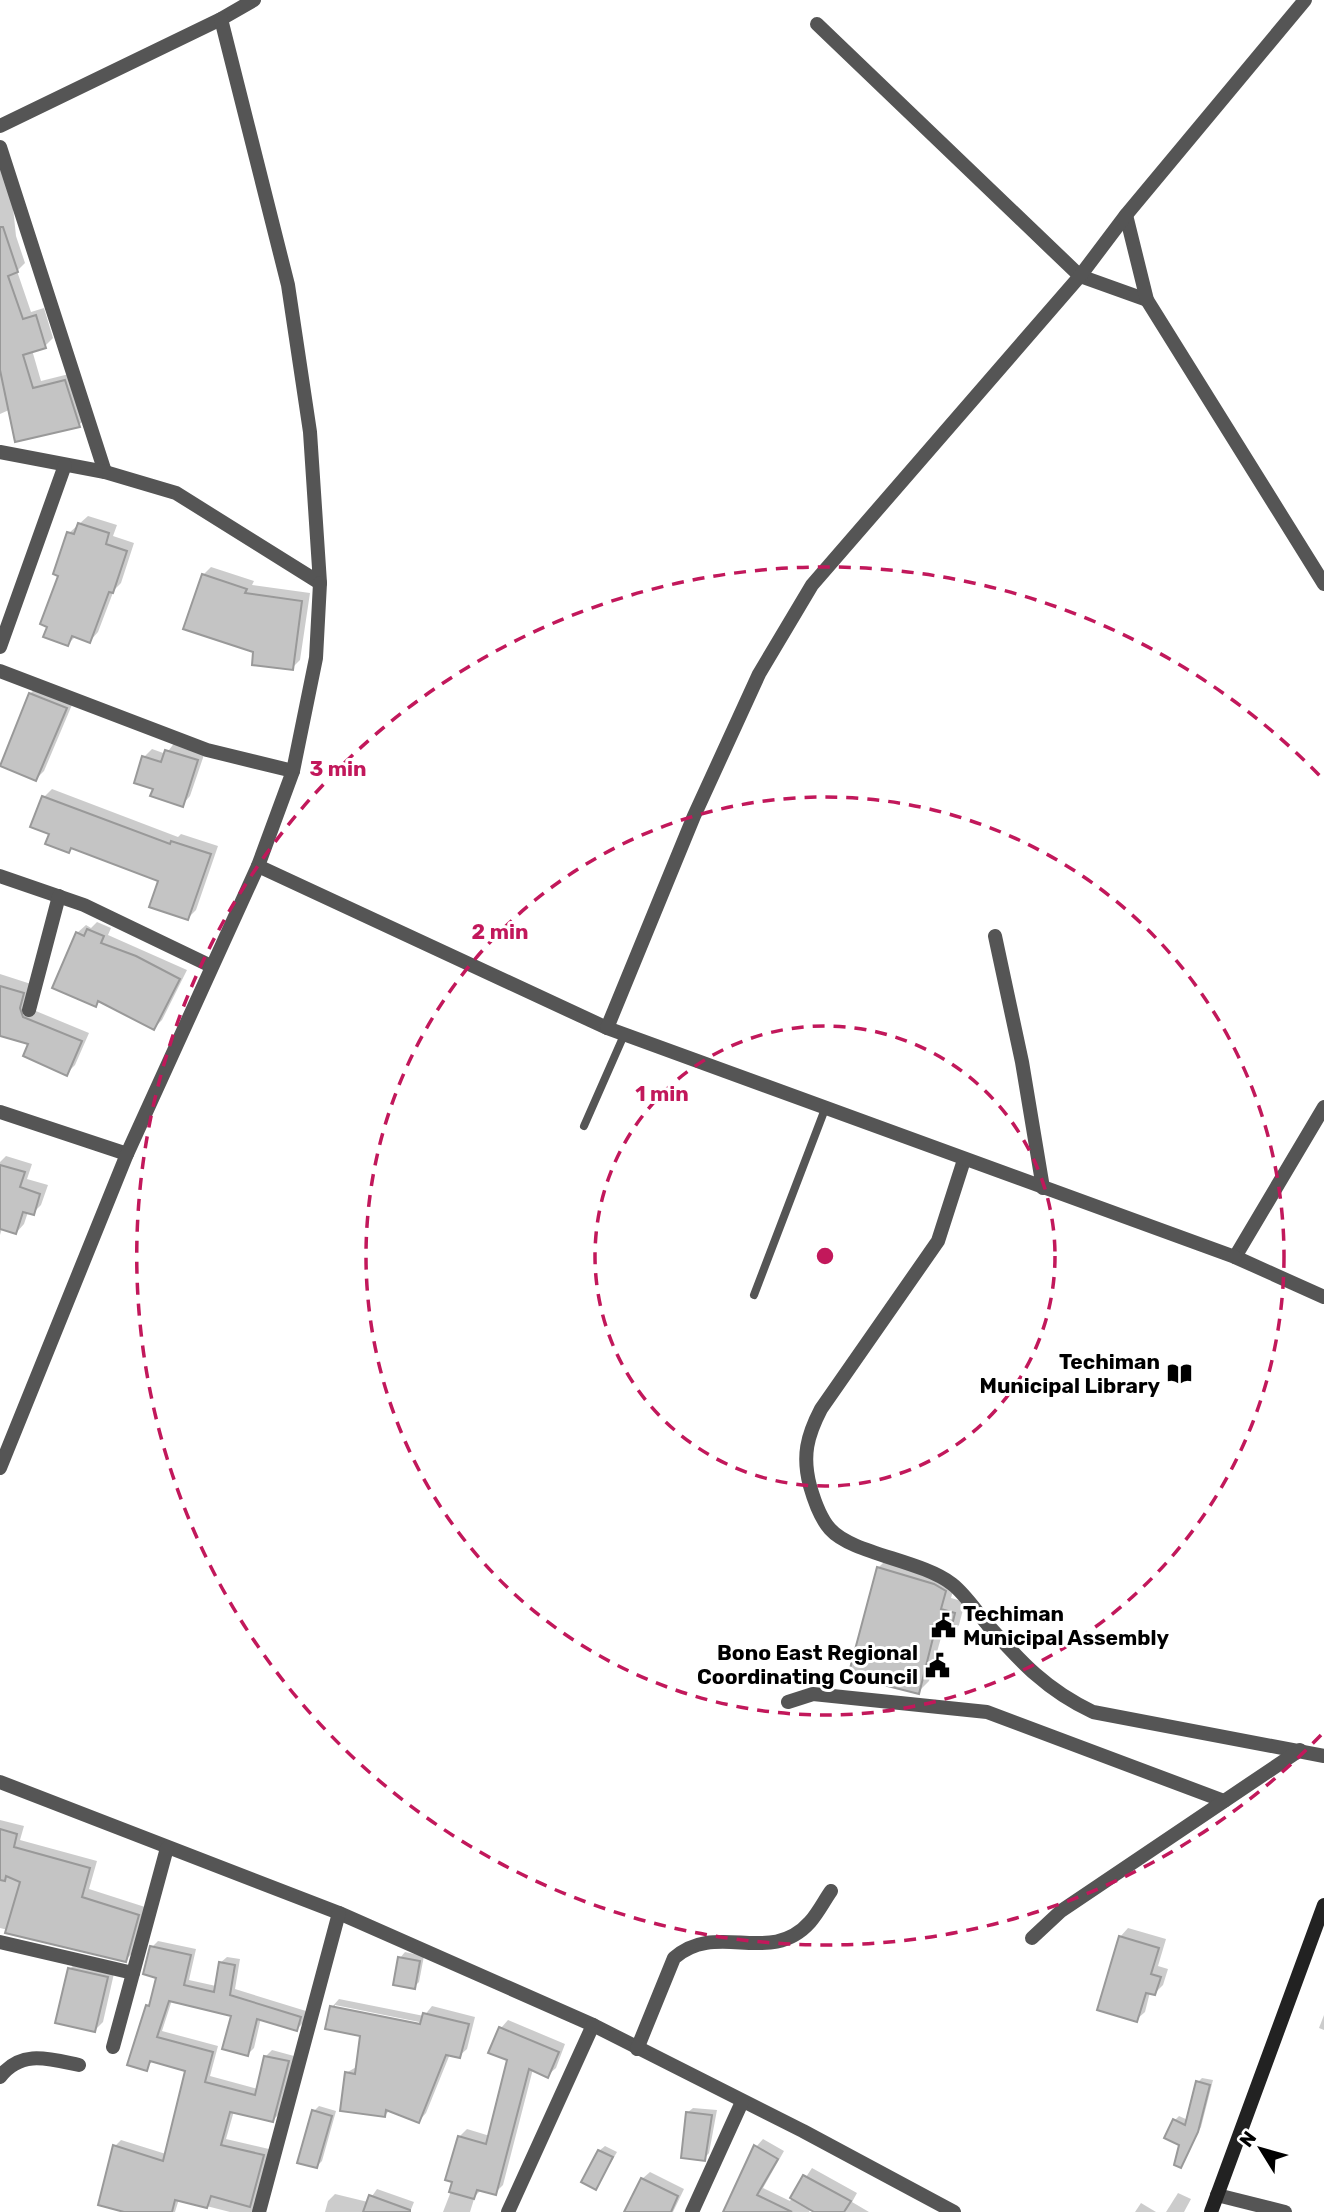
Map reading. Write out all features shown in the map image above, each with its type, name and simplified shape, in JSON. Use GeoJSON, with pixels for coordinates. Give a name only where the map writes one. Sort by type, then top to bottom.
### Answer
{"type":"FeatureCollection","features":[{"type":"Feature","properties":{"kind":"main road"},"geometry":{"type":"LineString","coordinates":[[1211,2212],[1324,1905]]}},
{"type":"Feature","properties":{"kind":"street"},"geometry":{"type":"LineString","coordinates":[[0,126],[221,19],[254,0]]}},
{"type":"Feature","properties":{"kind":"street"},"geometry":{"type":"LineString","coordinates":[[607,1028],[694,816],[759,674],[812,585],[1080,276],[1126,215],[1306,0]]}},
{"type":"Feature","properties":{"kind":"street"},"geometry":{"type":"LineString","coordinates":[[0,1468],[127,1154],[258,866],[293,771],[316,657],[320,583],[310,432],[288,285],[221,19]]}},
{"type":"Feature","properties":{"kind":"street"},"geometry":{"type":"LineString","coordinates":[[817,24],[1080,276],[1147,300]]}},
{"type":"Feature","properties":{"kind":"street"},"geometry":{"type":"LineString","coordinates":[[0,147],[105,472]]}},
{"type":"Feature","properties":{"kind":"street"},"geometry":{"type":"LineString","coordinates":[[1126,215],[1147,300],[1324,584]]}},
{"type":"Feature","properties":{"kind":"street"},"geometry":{"type":"LineString","coordinates":[[0,452],[105,472],[176,493],[320,583]]}},
{"type":"Feature","properties":{"kind":"street"},"geometry":{"type":"LineString","coordinates":[[0,647],[65,465]]}},
{"type":"Feature","properties":{"kind":"street"},"geometry":{"type":"LineString","coordinates":[[0,671],[207,750],[293,771]]}},
{"type":"Feature","properties":{"kind":"street"},"geometry":{"type":"LineString","coordinates":[[258,866],[624,1035],[1235,1258],[1324,1297]]}},
{"type":"Feature","properties":{"kind":"street"},"geometry":{"type":"LineString","coordinates":[[0,876],[125,923],[211,966]]}},
{"type":"Feature","properties":{"kind":"street"},"geometry":{"type":"LineString","coordinates":[[29,1010],[59,896]]}},
{"type":"Feature","properties":{"kind":"street"},"geometry":{"type":"LineString","coordinates":[[995,936],[1022,1062],[1043,1188]]}},
{"type":"Feature","properties":{"kind":"street"},"geometry":{"type":"LineString","coordinates":[[1235,1258],[1324,1107]]}},
{"type":"Feature","properties":{"kind":"street"},"geometry":{"type":"LineString","coordinates":[[0,1112],[127,1154]]}},
{"type":"Feature","properties":{"kind":"street"},"geometry":{"type":"LineString","coordinates":[[964,1160],[938,1241],[821,1409],[809,1433],[805,1452],[807,1475],[815,1502],[831,1531],[856,1544],[935,1572],[954,1586],[1024,1667],[1061,1697],[1083,1707],[1180,1730],[1324,1756]]}},
{"type":"Feature","properties":{"kind":"street"},"geometry":{"type":"LineString","coordinates":[[788,1702],[813,1693],[987,1712],[1224,1801]]}},
{"type":"Feature","properties":{"kind":"street"},"geometry":{"type":"LineString","coordinates":[[1032,1938],[1061,1911],[1300,1750]]}},
{"type":"Feature","properties":{"kind":"street"},"geometry":{"type":"LineString","coordinates":[[0,1782],[339,1913],[593,2025],[743,2102],[937,2208],[954,2212]]}},
{"type":"Feature","properties":{"kind":"street"},"geometry":{"type":"LineString","coordinates":[[113,2047],[167,1848]]}},
{"type":"Feature","properties":{"kind":"street"},"geometry":{"type":"LineString","coordinates":[[637,2049],[674,1958],[697,1942],[766,1945],[790,1937],[809,1923],[831,1891]]}},
{"type":"Feature","properties":{"kind":"street"},"geometry":{"type":"LineString","coordinates":[[259,2212],[339,1913]]}},
{"type":"Feature","properties":{"kind":"street"},"geometry":{"type":"LineString","coordinates":[[0,1942],[133,1973]]}},
{"type":"Feature","properties":{"kind":"street"},"geometry":{"type":"LineString","coordinates":[[508,2212],[593,2025]]}},
{"type":"Feature","properties":{"kind":"street"},"geometry":{"type":"LineString","coordinates":[[0,2077],[17,2061],[32,2056],[79,2065]]}},
{"type":"Feature","properties":{"kind":"street"},"geometry":{"type":"LineString","coordinates":[[692,2212],[743,2102]]}},
{"type":"Feature","properties":{"kind":"street"},"geometry":{"type":"LineString","coordinates":[[1217,2195],[1285,2212]]}},
{"type":"Feature","properties":{"kind":"lane"},"geometry":{"type":"LineString","coordinates":[[584,1126],[624,1035]]}},
{"type":"Feature","properties":{"kind":"lane"},"geometry":{"type":"LineString","coordinates":[[754,1295],[825,1109]]}},
{"type":"Feature","properties":{"kind":"building"},"geometry":{"type":"Polygon","coordinates":[[[0,227],[3,227],[18,272],[8,276],[23,319],[36,315],[46,348],[23,355],[33,388],[65,380],[80,427],[15,442],[0,370],[0,227]]]}},
{"type":"Feature","properties":{"kind":"building"},"geometry":{"type":"Polygon","coordinates":[[[78,523],[109,533],[106,544],[127,551],[113,593],[109,592],[90,643],[72,636],[68,646],[43,637],[47,627],[40,624],[58,576],[53,574],[67,532],[74,534],[78,523]]]}},
{"type":"Feature","properties":{"kind":"building"},"geometry":{"type":"Polygon","coordinates":[[[202,574],[247,589],[245,593],[302,601],[293,670],[252,665],[253,652],[183,629],[202,574]]]}},
{"type":"Feature","properties":{"kind":"building"},"geometry":{"type":"Polygon","coordinates":[[[29,693],[67,708],[36,781],[0,766],[29,693]]]}},
{"type":"Feature","properties":{"kind":"building"},"geometry":{"type":"Polygon","coordinates":[[[165,750],[198,760],[183,807],[150,796],[153,789],[134,783],[142,756],[161,762],[165,750]]]}},
{"type":"Feature","properties":{"kind":"building"},"geometry":{"type":"Polygon","coordinates":[[[42,796],[170,844],[171,841],[211,854],[188,920],[149,907],[158,881],[71,848],[69,853],[45,844],[49,834],[30,827],[42,796]]]}},
{"type":"Feature","properties":{"kind":"building"},"geometry":{"type":"Polygon","coordinates":[[[87,929],[104,936],[101,943],[136,956],[180,979],[154,1030],[98,1001],[96,1007],[52,988],[76,932],[84,936],[87,929]]]}},
{"type":"Feature","properties":{"kind":"building"},"geometry":{"type":"Polygon","coordinates":[[[0,986],[24,993],[20,1008],[23,1017],[82,1041],[67,1076],[23,1056],[28,1044],[0,1036],[0,986]]]}},
{"type":"Feature","properties":{"kind":"building"},"geometry":{"type":"Polygon","coordinates":[[[0,1165],[25,1172],[20,1187],[40,1194],[34,1215],[23,1212],[16,1234],[0,1229],[0,1165]]]}},
{"type":"Feature","properties":{"kind":"building"},"geometry":{"type":"Polygon","coordinates":[[[877,1567],[934,1584],[946,1591],[941,1609],[955,1613],[949,1638],[934,1634],[919,1694],[848,1676],[877,1567]]]}},
{"type":"Feature","properties":{"kind":"building"},"geometry":{"type":"Polygon","coordinates":[[[0,1829],[17,1834],[14,1847],[90,1868],[82,1897],[139,1915],[126,1962],[5,1933],[20,1882],[6,1876],[5,1881],[0,1880],[0,1829]]]}},
{"type":"Feature","properties":{"kind":"building"},"geometry":{"type":"Polygon","coordinates":[[[1119,1936],[1159,1948],[1151,1974],[1161,1977],[1155,1995],[1146,1993],[1137,2022],[1097,2010],[1119,1936]]]}},
{"type":"Feature","properties":{"kind":"building"},"geometry":{"type":"Polygon","coordinates":[[[150,1946],[191,1955],[184,1985],[214,1992],[219,1962],[235,1965],[230,1995],[301,2017],[297,2031],[257,2019],[248,2056],[222,2049],[231,2016],[169,2001],[157,2037],[213,2052],[205,2082],[255,2095],[264,2056],[289,2061],[273,2122],[230,2112],[221,2145],[264,2155],[250,2207],[211,2196],[207,2208],[175,2200],[172,2212],[124,2212],[98,2205],[113,2145],[163,2161],[185,2071],[150,2061],[147,2071],[127,2065],[146,2005],[149,2006],[156,1978],[143,1974],[150,1946]]]}},
{"type":"Feature","properties":{"kind":"building"},"geometry":{"type":"Polygon","coordinates":[[[398,1957],[420,1961],[415,1989],[393,1985],[398,1957]]]}},
{"type":"Feature","properties":{"kind":"building"},"geometry":{"type":"Polygon","coordinates":[[[68,1968],[108,1977],[95,2032],[55,2023],[68,1968]]]}},
{"type":"Feature","properties":{"kind":"building"},"geometry":{"type":"Polygon","coordinates":[[[330,2006],[420,2024],[423,2013],[469,2024],[460,2058],[446,2055],[419,2123],[386,2110],[385,2117],[340,2111],[345,2072],[355,2074],[360,2036],[325,2029],[330,2006]]]}},
{"type":"Feature","properties":{"kind":"building"},"geometry":{"type":"Polygon","coordinates":[[[499,2027],[559,2052],[548,2078],[529,2069],[496,2195],[477,2190],[474,2199],[449,2192],[452,2182],[445,2180],[458,2136],[486,2144],[507,2060],[488,2053],[499,2027]]]}},
{"type":"Feature","properties":{"kind":"building"},"geometry":{"type":"Polygon","coordinates":[[[1196,2081],[1210,2085],[1198,2132],[1181,2168],[1174,2165],[1179,2145],[1164,2138],[1173,2119],[1185,2125],[1196,2081]]]}},
{"type":"Feature","properties":{"kind":"building"},"geometry":{"type":"Polygon","coordinates":[[[312,2110],[332,2116],[317,2168],[297,2163],[312,2110]]]}},
{"type":"Feature","properties":{"kind":"building"},"geometry":{"type":"Polygon","coordinates":[[[686,2112],[712,2115],[705,2161],[681,2158],[686,2112]]]}},
{"type":"Feature","properties":{"kind":"building"},"geometry":{"type":"Polygon","coordinates":[[[754,2145],[778,2159],[757,2195],[792,2212],[723,2212],[754,2145]]]}},
{"type":"Feature","properties":{"kind":"building"},"geometry":{"type":"Polygon","coordinates":[[[598,2150],[613,2157],[596,2190],[581,2182],[598,2150]]]}},
{"type":"Feature","properties":{"kind":"building"},"geometry":{"type":"Polygon","coordinates":[[[803,2175],[851,2201],[844,2212],[814,2212],[790,2198],[803,2175]]]}},
{"type":"Feature","properties":{"kind":"building"},"geometry":{"type":"Polygon","coordinates":[[[641,2178],[678,2196],[671,2212],[624,2212],[641,2178]]]}},
{"type":"Feature","properties":{"kind":"building"},"geometry":{"type":"Polygon","coordinates":[[[369,2195],[410,2210],[410,2212],[363,2212],[369,2195]]]}},
{"type":"Feature","properties":{"kind":"place","name":"Techiman Municipal Library"},"geometry":{"type":"Point","coordinates":[1180,1374]}},
{"type":"Feature","properties":{"kind":"place","name":"Techiman Municipal Assembly"},"geometry":{"type":"Point","coordinates":[943,1626]}},
{"type":"Feature","properties":{"kind":"place","name":"Bono East Regional Coordinating Council"},"geometry":{"type":"Point","coordinates":[938,1665]}}]}
